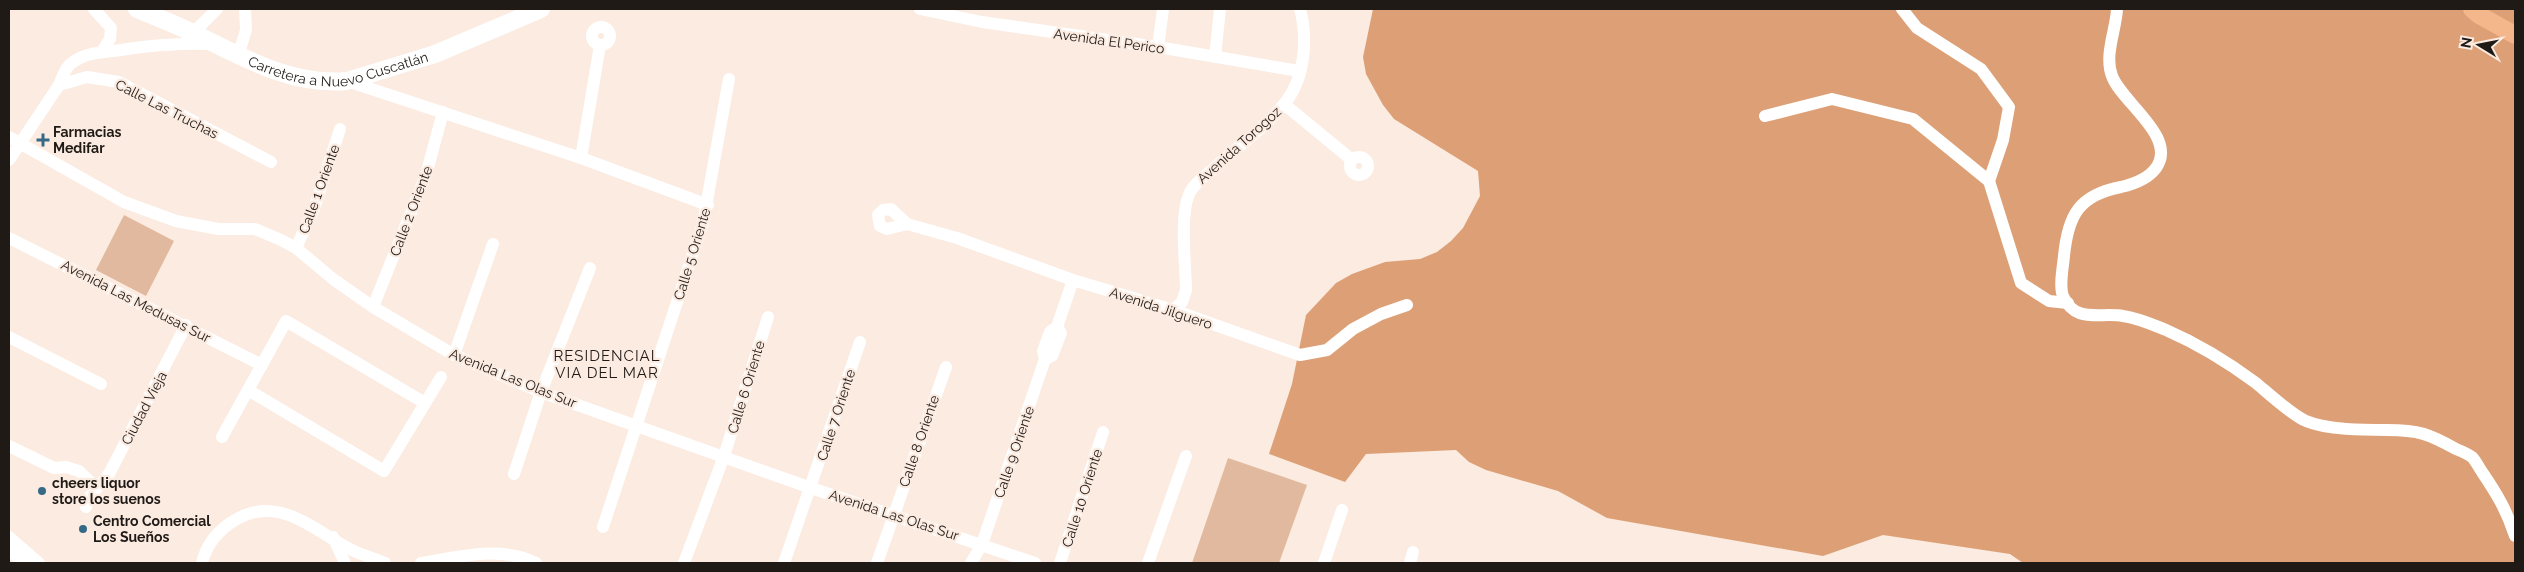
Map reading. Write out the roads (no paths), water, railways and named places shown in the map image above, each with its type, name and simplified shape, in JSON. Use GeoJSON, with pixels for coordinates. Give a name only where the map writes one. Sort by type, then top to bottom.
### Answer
{"type":"FeatureCollection","features":[{"type":"Feature","properties":{"kind":"street"},"geometry":{"type":"LineString","coordinates":[[94,9],[111,28],[110,39],[103,50]]}},
{"type":"Feature","properties":{"kind":"street","name":"Carretera a Nuevo Cuscatlán"},"geometry":{"type":"LineString","coordinates":[[137,9],[275,72],[305,80],[347,81],[435,54],[541,9]]}},
{"type":"Feature","properties":{"kind":"street"},"geometry":{"type":"LineString","coordinates":[[193,33],[217,9]]}},
{"type":"Feature","properties":{"kind":"street"},"geometry":{"type":"LineString","coordinates":[[238,56],[246,30],[243,9]]}},
{"type":"Feature","properties":{"kind":"street","name":"Avenida El Perico"},"geometry":{"type":"LineString","coordinates":[[920,9],[982,22],[1158,47],[1299,71]]}},
{"type":"Feature","properties":{"kind":"street"},"geometry":{"type":"LineString","coordinates":[[1158,47],[1163,9]]}},
{"type":"Feature","properties":{"kind":"street"},"geometry":{"type":"LineString","coordinates":[[1215,57],[1220,9]]}},
{"type":"Feature","properties":{"kind":"street","name":"Avenida Torogoz"},"geometry":{"type":"LineString","coordinates":[[1173,310],[1182,302],[1186,290],[1185,205],[1192,189],[1284,104],[1295,84],[1305,45],[1305,26],[1300,9]]}},
{"type":"Feature","properties":{"kind":"street"},"geometry":{"type":"LineString","coordinates":[[1902,9],[1917,28],[1981,69],[2009,107],[2004,140],[1988,181]]}},
{"type":"Feature","properties":{"kind":"street"},"geometry":{"type":"LineString","coordinates":[[2117,9],[2110,48],[2112,77],[2126,99],[2154,131],[2160,142],[2161,155],[2156,168],[2144,179],[2133,184],[2097,193],[2085,200],[2076,210],[2065,244],[2062,295],[2072,310],[2088,316],[2119,315],[2139,319],[2174,333],[2244,374],[2306,421],[2353,430],[2400,430],[2429,434],[2473,458],[2505,508],[2515,536]]}},
{"type":"Feature","properties":{"kind":"street"},"geometry":{"type":"LineString","coordinates":[[9,160],[59,85],[66,69],[74,61],[103,50],[119,50],[163,44],[216,44]]}},
{"type":"Feature","properties":{"kind":"street"},"geometry":{"type":"LineString","coordinates":[[581,158],[600,45]]}},
{"type":"Feature","properties":{"kind":"street","name":"Calle Las Truchas"},"geometry":{"type":"LineString","coordinates":[[59,85],[87,77],[119,82],[271,162]]}},
{"type":"Feature","properties":{"kind":"street","name":"Calle 5 Oriente"},"geometry":{"type":"LineString","coordinates":[[603,526],[638,424],[708,205],[729,79]]}},
{"type":"Feature","properties":{"kind":"street"},"geometry":{"type":"LineString","coordinates":[[347,81],[581,158],[708,205]]}},
{"type":"Feature","properties":{"kind":"street"},"geometry":{"type":"LineString","coordinates":[[1765,116],[1832,99],[1912,120],[1988,181],[2021,283],[2049,301],[2068,303]]}},
{"type":"Feature","properties":{"kind":"street"},"geometry":{"type":"LineString","coordinates":[[1284,104],[1352,160]]}},
{"type":"Feature","properties":{"kind":"street","name":"Calle 2 Oriente"},"geometry":{"type":"LineString","coordinates":[[373,307],[426,176],[443,112]]}},
{"type":"Feature","properties":{"kind":"street","name":"Calle 1 Oriente"},"geometry":{"type":"LineString","coordinates":[[296,248],[314,209],[340,129]]}},
{"type":"Feature","properties":{"kind":"street","name":"Avenida Las Olas Sur"},"geometry":{"type":"LineString","coordinates":[[9,137],[124,202],[176,221],[218,229],[254,229],[296,248],[333,279],[373,307],[454,355],[541,392],[638,424],[811,488],[1036,563]]}},
{"type":"Feature","properties":{"kind":"street","name":"Avenida Jilguero"},"geometry":{"type":"LineString","coordinates":[[907,224],[957,238],[1073,280],[1173,310],[1300,355],[1327,350],[1353,329],[1381,314],[1407,305]]}},
{"type":"Feature","properties":{"kind":"street","name":"Avenida Las Medusas Sur"},"geometry":{"type":"LineString","coordinates":[[9,238],[186,325],[262,365]]}},
{"type":"Feature","properties":{"kind":"street"},"geometry":{"type":"LineString","coordinates":[[454,355],[493,244]]}},
{"type":"Feature","properties":{"kind":"street"},"geometry":{"type":"LineString","coordinates":[[514,474],[541,392],[590,268]]}},
{"type":"Feature","properties":{"kind":"street","name":"Calle 9 Oriente"},"geometry":{"type":"LineString","coordinates":[[971,563],[982,544],[1045,359],[1052,356],[1061,333],[1057,327],[1073,280]]}},
{"type":"Feature","properties":{"kind":"street","name":"Calle 6 Oriente"},"geometry":{"type":"LineString","coordinates":[[684,563],[724,456],[768,317]]}},
{"type":"Feature","properties":{"kind":"street"},"geometry":{"type":"LineString","coordinates":[[222,437],[286,321],[425,403]]}},
{"type":"Feature","properties":{"kind":"street","name":"Ciudad Vieja"},"geometry":{"type":"LineString","coordinates":[[86,507],[97,488],[109,474],[186,325]]}},
{"type":"Feature","properties":{"kind":"street"},"geometry":{"type":"LineString","coordinates":[[9,337],[101,384]]}},
{"type":"Feature","properties":{"kind":"street","name":"Calle 7 Oriente"},"geometry":{"type":"LineString","coordinates":[[784,563],[860,342]]}},
{"type":"Feature","properties":{"kind":"street","name":"Calle 8 Oriente"},"geometry":{"type":"LineString","coordinates":[[877,563],[946,367]]}},
{"type":"Feature","properties":{"kind":"street"},"geometry":{"type":"LineString","coordinates":[[248,390],[384,471],[440,377]]}},
{"type":"Feature","properties":{"kind":"street","name":"Calle 10 Oriente"},"geometry":{"type":"LineString","coordinates":[[1060,563],[1103,432]]}},
{"type":"Feature","properties":{"kind":"street"},"geometry":{"type":"LineString","coordinates":[[9,446],[54,468],[66,467],[79,471],[97,488]]}},
{"type":"Feature","properties":{"kind":"street"},"geometry":{"type":"LineString","coordinates":[[1148,563],[1186,456]]}},
{"type":"Feature","properties":{"kind":"street"},"geometry":{"type":"LineString","coordinates":[[202,563],[208,545],[220,531],[250,512],[268,510],[286,512],[333,537],[350,549],[385,563]]}},
{"type":"Feature","properties":{"kind":"street"},"geometry":{"type":"LineString","coordinates":[[1324,563],[1342,510]]}},
{"type":"Feature","properties":{"kind":"street"},"geometry":{"type":"LineString","coordinates":[[9,537],[39,563]]}},
{"type":"Feature","properties":{"kind":"street"},"geometry":{"type":"LineString","coordinates":[[333,537],[344,563]]}},
{"type":"Feature","properties":{"kind":"street"},"geometry":{"type":"LineString","coordinates":[[9,550],[24,563]]}},
{"type":"Feature","properties":{"kind":"street"},"geometry":{"type":"LineString","coordinates":[[422,563],[498,552],[520,556],[536,563]]}},
{"type":"Feature","properties":{"kind":"waterway"},"geometry":{"type":"LineString","coordinates":[[2472,9],[2479,15],[2515,35]]}},
{"type":"Feature","properties":{"kind":"place","name":"Farmacias Medifar"},"geometry":{"type":"Point","coordinates":[43,140]}},
{"type":"Feature","properties":{"kind":"place","name":"cheers liquor store los suenos"},"geometry":{"type":"Point","coordinates":[42,491]}},
{"type":"Feature","properties":{"kind":"place","name":"Centro Comercial Los Sueños"},"geometry":{"type":"Point","coordinates":[83,529]}},
{"type":"Feature","properties":{"kind":"district","name":"RESIDENCIAL VIA DEL MAR"},"geometry":{"type":"Point","coordinates":[607,364]}}]}
